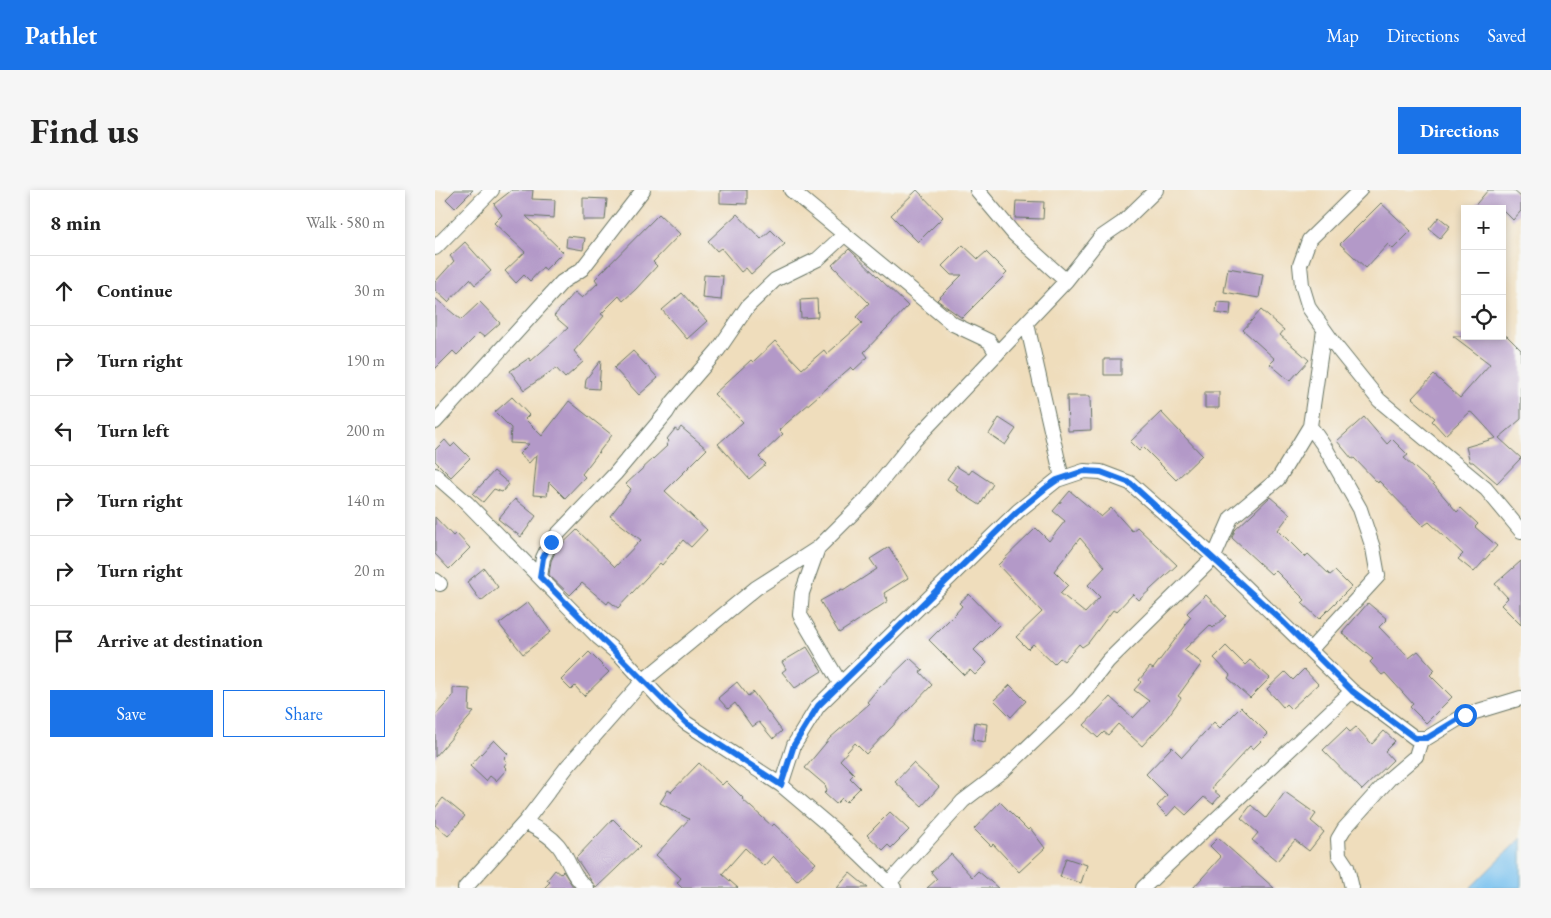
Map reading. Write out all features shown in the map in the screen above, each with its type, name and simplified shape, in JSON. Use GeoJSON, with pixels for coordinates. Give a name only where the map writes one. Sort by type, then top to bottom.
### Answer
{"type":"FeatureCollection","features":[{"type":"Feature","properties":{"kind":"street"},"geometry":{"type":"LineString","coordinates":[[435,248],[492,190]]}},
{"type":"Feature","properties":{"kind":"street"},"geometry":{"type":"LineString","coordinates":[[435,422],[562,282],[582,269],[643,190]]}},
{"type":"Feature","properties":{"kind":"street"},"geometry":{"type":"LineString","coordinates":[[791,190],[953,324],[989,341],[997,354]]}},
{"type":"Feature","properties":{"kind":"street"},"geometry":{"type":"LineString","coordinates":[[977,190],[1014,234],[1066,281]]}},
{"type":"Feature","properties":{"kind":"street"},"geometry":{"type":"LineString","coordinates":[[465,888],[525,822],[567,767],[643,681],[756,588],[818,548],[867,499],[912,443],[1027,324],[1030,317],[1066,281],[1100,238],[1122,223],[1156,190]]}},
{"type":"Feature","properties":{"kind":"street"},"geometry":{"type":"LineString","coordinates":[[1360,190],[1309,240],[1300,265],[1302,285],[1309,308],[1379,400],[1486,489],[1521,531]]}},
{"type":"Feature","properties":{"kind":"street"},"geometry":{"type":"LineString","coordinates":[[540,577],[543,558],[551,542],[615,474],[662,419],[673,402],[718,350],[748,306],[775,280],[818,260],[845,234]]}},
{"type":"Feature","properties":{"kind":"street"},"geometry":{"type":"LineString","coordinates":[[1027,324],[1062,478]]}},
{"type":"Feature","properties":{"kind":"street"},"geometry":{"type":"LineString","coordinates":[[435,475],[467,503],[598,637],[621,656],[643,681],[686,723],[781,785],[833,829],[891,886],[952,812],[1005,769],[1078,699],[1107,660],[1214,557],[1231,518],[1278,479],[1310,426],[1324,330]]}},
{"type":"Feature","properties":{"kind":"street"},"geometry":{"type":"LineString","coordinates":[[1310,426],[1326,448],[1360,509],[1373,548],[1378,576],[1311,649]]}},
{"type":"Feature","properties":{"kind":"street"},"geometry":{"type":"LineString","coordinates":[[781,785],[794,745],[818,706],[840,683],[1018,511],[1047,487],[1062,478],[1084,471],[1101,472],[1130,483],[1214,557],[1311,649],[1352,691],[1415,738],[1421,740],[1427,738],[1465,715],[1521,698]]}},
{"type":"Feature","properties":{"kind":"street"},"geometry":{"type":"LineString","coordinates":[[818,548],[802,593],[800,615],[840,683]]}},
{"type":"Feature","properties":{"kind":"street"},"geometry":{"type":"LineString","coordinates":[[1143,888],[1352,691]]}},
{"type":"Feature","properties":{"kind":"street"},"geometry":{"type":"LineString","coordinates":[[1352,888],[1347,867],[1339,854],[1338,840],[1344,829],[1389,779],[1417,756],[1421,740]]}},
{"type":"Feature","properties":{"kind":"street"},"geometry":{"type":"LineString","coordinates":[[525,822],[548,835],[559,847],[570,870],[587,888]]}},
{"type":"Feature","properties":{"kind":"water"},"geometry":{"type":"Polygon","coordinates":[[[1521,838],[1521,888],[1471,888],[1472,886],[1521,838]]]}},
{"type":"Feature","properties":{"kind":"building"},"geometry":{"type":"Polygon","coordinates":[[[455,190],[473,190],[455,208],[446,199],[455,190]]]}},
{"type":"Feature","properties":{"kind":"building"},"geometry":{"type":"Polygon","coordinates":[[[512,190],[533,190],[532,199],[555,200],[554,218],[526,216],[563,252],[545,270],[543,267],[530,281],[524,275],[516,283],[505,271],[525,252],[494,223],[502,215],[494,204],[512,190]]]}},
{"type":"Feature","properties":{"kind":"building"},"geometry":{"type":"Polygon","coordinates":[[[720,190],[747,190],[747,204],[720,203],[720,190]]]}},
{"type":"Feature","properties":{"kind":"building"},"geometry":{"type":"Polygon","coordinates":[[[917,190],[943,217],[918,242],[891,215],[917,190]]]}},
{"type":"Feature","properties":{"kind":"building"},"geometry":{"type":"Polygon","coordinates":[[[1488,190],[1513,190],[1521,197],[1521,211],[1513,220],[1506,213],[1506,205],[1475,205],[1488,190]]]}},
{"type":"Feature","properties":{"kind":"building"},"geometry":{"type":"Polygon","coordinates":[[[583,198],[607,199],[605,220],[583,220],[583,198]]]}},
{"type":"Feature","properties":{"kind":"building"},"geometry":{"type":"Polygon","coordinates":[[[1016,201],[1044,202],[1043,219],[1015,218],[1016,201]]]}},
{"type":"Feature","properties":{"kind":"building"},"geometry":{"type":"Polygon","coordinates":[[[1381,203],[1411,231],[1393,249],[1388,244],[1366,268],[1340,244],[1381,203]]]}},
{"type":"Feature","properties":{"kind":"building"},"geometry":{"type":"Polygon","coordinates":[[[659,214],[680,234],[653,262],[657,266],[623,301],[619,296],[601,314],[604,316],[574,351],[583,362],[565,378],[556,368],[524,390],[510,371],[529,358],[531,361],[568,328],[554,316],[575,292],[582,298],[598,283],[595,279],[659,214]]]}},
{"type":"Feature","properties":{"kind":"building"},"geometry":{"type":"Polygon","coordinates":[[[737,214],[761,239],[771,230],[785,244],[751,274],[746,268],[741,272],[721,248],[717,251],[708,241],[737,214]]]}},
{"type":"Feature","properties":{"kind":"building"},"geometry":{"type":"Polygon","coordinates":[[[1439,217],[1450,226],[1440,238],[1429,229],[1439,217]]]}},
{"type":"Feature","properties":{"kind":"building"},"geometry":{"type":"Polygon","coordinates":[[[567,236],[585,238],[583,250],[566,247],[567,236]]]}},
{"type":"Feature","properties":{"kind":"building"},"geometry":{"type":"Polygon","coordinates":[[[465,242],[491,271],[475,285],[470,279],[448,302],[435,290],[435,282],[454,261],[450,256],[465,242]]]}},
{"type":"Feature","properties":{"kind":"building"},"geometry":{"type":"Polygon","coordinates":[[[963,245],[978,259],[986,252],[1007,273],[962,318],[937,300],[962,275],[951,275],[942,266],[963,245]]]}},
{"type":"Feature","properties":{"kind":"building"},"geometry":{"type":"Polygon","coordinates":[[[849,249],[908,306],[864,352],[868,357],[854,370],[851,367],[779,430],[783,434],[759,457],[766,464],[749,479],[718,444],[743,422],[714,394],[775,341],[802,369],[824,350],[827,354],[862,323],[856,317],[869,303],[832,265],[849,249]]]}},
{"type":"Feature","properties":{"kind":"building"},"geometry":{"type":"Polygon","coordinates":[[[1228,268],[1263,274],[1259,298],[1224,292],[1228,268]]]}},
{"type":"Feature","properties":{"kind":"building"},"geometry":{"type":"Polygon","coordinates":[[[704,275],[723,276],[721,300],[702,298],[704,275]]]}},
{"type":"Feature","properties":{"kind":"building"},"geometry":{"type":"Polygon","coordinates":[[[682,293],[707,321],[687,339],[662,310],[682,293]]]}},
{"type":"Feature","properties":{"kind":"building"},"geometry":{"type":"Polygon","coordinates":[[[435,298],[461,320],[480,302],[500,323],[484,337],[479,333],[457,355],[453,351],[435,369],[435,298]]]}},
{"type":"Feature","properties":{"kind":"building"},"geometry":{"type":"Polygon","coordinates":[[[817,299],[818,317],[801,318],[800,300],[817,299]]]}},
{"type":"Feature","properties":{"kind":"building"},"geometry":{"type":"Polygon","coordinates":[[[1217,302],[1231,303],[1230,315],[1216,313],[1217,302]]]}},
{"type":"Feature","properties":{"kind":"building"},"geometry":{"type":"Polygon","coordinates":[[[1261,310],[1284,330],[1280,335],[1309,360],[1290,381],[1270,364],[1275,359],[1243,330],[1261,310]]]}},
{"type":"Feature","properties":{"kind":"building"},"geometry":{"type":"Polygon","coordinates":[[[1453,336],[1461,336],[1461,340],[1506,340],[1507,336],[1521,350],[1521,419],[1499,438],[1521,458],[1497,483],[1473,462],[1470,462],[1466,447],[1496,438],[1474,414],[1470,412],[1445,435],[1432,421],[1435,418],[1412,398],[1434,375],[1460,398],[1490,364],[1453,336]]]}},
{"type":"Feature","properties":{"kind":"building"},"geometry":{"type":"Polygon","coordinates":[[[633,351],[658,378],[639,395],[614,368],[633,351]]]}},
{"type":"Feature","properties":{"kind":"building"},"geometry":{"type":"Polygon","coordinates":[[[1104,359],[1121,359],[1121,375],[1104,375],[1104,359]]]}},
{"type":"Feature","properties":{"kind":"building"},"geometry":{"type":"Polygon","coordinates":[[[601,360],[599,389],[585,388],[586,379],[601,360]]]}},
{"type":"Feature","properties":{"kind":"building"},"geometry":{"type":"Polygon","coordinates":[[[1205,392],[1219,392],[1219,408],[1205,408],[1205,392]]]}},
{"type":"Feature","properties":{"kind":"building"},"geometry":{"type":"Polygon","coordinates":[[[1067,396],[1090,396],[1091,430],[1068,431],[1067,396]]]}},
{"type":"Feature","properties":{"kind":"building"},"geometry":{"type":"Polygon","coordinates":[[[512,397],[529,415],[525,419],[542,436],[569,401],[612,435],[582,474],[585,477],[565,498],[549,482],[547,496],[533,495],[537,454],[529,463],[519,454],[529,444],[510,443],[511,428],[495,412],[512,397]]]}},
{"type":"Feature","properties":{"kind":"building"},"geometry":{"type":"Polygon","coordinates":[[[1161,412],[1202,455],[1176,480],[1143,447],[1139,451],[1130,442],[1161,412]]]}},
{"type":"Feature","properties":{"kind":"building"},"geometry":{"type":"Polygon","coordinates":[[[1364,417],[1387,444],[1392,439],[1408,455],[1404,458],[1434,485],[1457,512],[1461,508],[1478,524],[1475,527],[1497,546],[1474,572],[1458,559],[1463,554],[1429,522],[1423,526],[1379,481],[1378,483],[1354,458],[1352,459],[1337,441],[1364,417]]]}},
{"type":"Feature","properties":{"kind":"building"},"geometry":{"type":"Polygon","coordinates":[[[999,418],[1016,429],[1005,445],[989,434],[999,418]]]}},
{"type":"Feature","properties":{"kind":"building"},"geometry":{"type":"Polygon","coordinates":[[[681,427],[707,449],[665,491],[707,530],[691,547],[683,540],[662,565],[660,563],[618,608],[609,601],[607,604],[582,583],[570,595],[549,575],[551,561],[556,550],[577,530],[615,567],[641,540],[610,516],[631,489],[626,484],[667,446],[669,441],[667,439],[675,429],[678,431],[681,427]]]}},
{"type":"Feature","properties":{"kind":"building"},"geometry":{"type":"Polygon","coordinates":[[[445,440],[451,447],[455,443],[470,458],[451,477],[435,461],[435,450],[445,440]]]}},
{"type":"Feature","properties":{"kind":"building"},"geometry":{"type":"Polygon","coordinates":[[[956,466],[969,474],[972,470],[993,484],[980,505],[956,490],[958,486],[947,479],[956,466]]]}},
{"type":"Feature","properties":{"kind":"building"},"geometry":{"type":"Polygon","coordinates":[[[494,471],[509,484],[502,492],[494,489],[483,502],[473,494],[494,471]]]}},
{"type":"Feature","properties":{"kind":"building"},"geometry":{"type":"Polygon","coordinates":[[[1070,491],[1101,517],[1111,508],[1132,531],[1137,527],[1177,565],[1139,600],[1133,594],[1116,612],[1113,610],[1088,643],[1082,647],[1079,644],[1064,661],[1060,658],[1054,664],[1033,644],[1028,649],[1016,637],[1042,612],[998,565],[1036,528],[1049,541],[1065,521],[1053,511],[1070,491]],[[1080,538],[1054,571],[1068,585],[1060,593],[1085,613],[1100,597],[1088,585],[1105,567],[1080,538]]]}},
{"type":"Feature","properties":{"kind":"building"},"geometry":{"type":"Polygon","coordinates":[[[1270,497],[1290,514],[1278,530],[1305,557],[1308,554],[1330,575],[1335,571],[1351,587],[1319,619],[1302,603],[1305,600],[1275,570],[1271,574],[1232,538],[1235,530],[1270,497]]]}},
{"type":"Feature","properties":{"kind":"building"},"geometry":{"type":"Polygon","coordinates":[[[515,499],[536,516],[521,537],[498,519],[515,499]]]}},
{"type":"Feature","properties":{"kind":"building"},"geometry":{"type":"Polygon","coordinates":[[[435,517],[453,536],[456,533],[470,548],[449,569],[435,554],[435,517]]]}},
{"type":"Feature","properties":{"kind":"building"},"geometry":{"type":"Polygon","coordinates":[[[889,547],[908,578],[884,593],[888,601],[839,633],[820,601],[842,589],[843,591],[877,569],[870,559],[889,547]]]}},
{"type":"Feature","properties":{"kind":"building"},"geometry":{"type":"Polygon","coordinates":[[[1521,561],[1521,625],[1501,605],[1508,598],[1495,584],[1521,561]]]}},
{"type":"Feature","properties":{"kind":"building"},"geometry":{"type":"Polygon","coordinates":[[[484,568],[498,587],[481,601],[467,582],[484,568]]]}},
{"type":"Feature","properties":{"kind":"building"},"geometry":{"type":"Polygon","coordinates":[[[969,594],[999,625],[974,650],[987,663],[975,675],[970,670],[964,675],[929,640],[956,613],[962,606],[959,603],[969,594]]]}},
{"type":"Feature","properties":{"kind":"building"},"geometry":{"type":"Polygon","coordinates":[[[1206,595],[1226,616],[1213,628],[1210,625],[1184,650],[1202,663],[1178,696],[1181,698],[1164,722],[1142,746],[1118,724],[1108,735],[1104,732],[1098,738],[1084,725],[1110,697],[1133,718],[1149,701],[1134,690],[1141,682],[1139,680],[1150,667],[1153,669],[1191,617],[1187,613],[1206,595]]]}},
{"type":"Feature","properties":{"kind":"building"},"geometry":{"type":"Polygon","coordinates":[[[528,602],[551,632],[523,654],[499,624],[528,602]]]}},
{"type":"Feature","properties":{"kind":"building"},"geometry":{"type":"Polygon","coordinates":[[[1368,603],[1387,619],[1379,627],[1409,658],[1418,651],[1435,670],[1430,675],[1452,697],[1426,723],[1410,707],[1413,704],[1385,673],[1382,675],[1370,662],[1373,659],[1342,633],[1368,603]]]}},
{"type":"Feature","properties":{"kind":"building"},"geometry":{"type":"Polygon","coordinates":[[[1226,646],[1245,665],[1250,660],[1270,678],[1250,698],[1228,678],[1230,675],[1214,658],[1226,646]]]}},
{"type":"Feature","properties":{"kind":"building"},"geometry":{"type":"Polygon","coordinates":[[[807,647],[822,671],[795,688],[782,672],[786,669],[782,662],[807,647]]]}},
{"type":"Feature","properties":{"kind":"building"},"geometry":{"type":"Polygon","coordinates":[[[589,652],[609,672],[584,696],[575,686],[571,690],[561,680],[589,652]]]}},
{"type":"Feature","properties":{"kind":"building"},"geometry":{"type":"Polygon","coordinates":[[[910,658],[923,670],[920,672],[932,685],[866,754],[855,743],[840,760],[854,774],[850,778],[860,788],[846,802],[842,798],[836,804],[824,793],[827,790],[825,785],[805,768],[830,738],[869,704],[867,702],[876,691],[910,658]]]}},
{"type":"Feature","properties":{"kind":"building"},"geometry":{"type":"Polygon","coordinates":[[[1304,669],[1318,684],[1291,709],[1286,704],[1283,707],[1267,689],[1285,672],[1293,680],[1304,669]]]}},
{"type":"Feature","properties":{"kind":"building"},"geometry":{"type":"Polygon","coordinates":[[[737,682],[748,696],[753,692],[782,731],[773,739],[759,722],[752,727],[735,703],[728,709],[718,698],[737,682]]]}},
{"type":"Feature","properties":{"kind":"building"},"geometry":{"type":"Polygon","coordinates":[[[1010,685],[1026,701],[1011,717],[994,700],[1010,685]]]}},
{"type":"Feature","properties":{"kind":"building"},"geometry":{"type":"Polygon","coordinates":[[[453,688],[470,689],[469,711],[474,712],[435,757],[435,716],[453,696],[453,688]]]}},
{"type":"Feature","properties":{"kind":"building"},"geometry":{"type":"Polygon","coordinates":[[[1241,707],[1268,734],[1253,749],[1250,746],[1214,785],[1212,789],[1220,796],[1213,804],[1204,797],[1186,815],[1176,806],[1167,816],[1157,806],[1167,795],[1146,774],[1172,747],[1182,757],[1214,722],[1220,728],[1241,707]]]}},
{"type":"Feature","properties":{"kind":"building"},"geometry":{"type":"Polygon","coordinates":[[[975,722],[987,724],[985,742],[973,740],[975,722]]]}},
{"type":"Feature","properties":{"kind":"building"},"geometry":{"type":"Polygon","coordinates":[[[1356,727],[1372,744],[1384,731],[1395,741],[1385,751],[1393,760],[1362,790],[1323,750],[1346,728],[1350,732],[1356,727]]]}},
{"type":"Feature","properties":{"kind":"building"},"geometry":{"type":"Polygon","coordinates":[[[494,740],[508,754],[504,758],[507,762],[504,766],[507,769],[496,781],[490,776],[486,781],[470,766],[494,740]]]}},
{"type":"Feature","properties":{"kind":"building"},"geometry":{"type":"Polygon","coordinates":[[[699,763],[722,785],[726,781],[742,799],[772,826],[774,824],[816,863],[797,881],[773,856],[764,866],[745,848],[722,874],[738,888],[682,888],[677,883],[681,878],[656,855],[689,819],[660,803],[668,790],[671,792],[699,763]]]}},
{"type":"Feature","properties":{"kind":"building"},"geometry":{"type":"Polygon","coordinates":[[[913,763],[939,787],[922,806],[895,782],[913,763]]]}},
{"type":"Feature","properties":{"kind":"building"},"geometry":{"type":"Polygon","coordinates":[[[1285,792],[1316,814],[1311,821],[1324,832],[1309,851],[1295,840],[1277,861],[1252,840],[1258,833],[1241,818],[1251,805],[1266,818],[1285,792]]]}},
{"type":"Feature","properties":{"kind":"building"},"geometry":{"type":"Polygon","coordinates":[[[443,798],[465,816],[448,836],[435,825],[435,808],[443,798]]]}},
{"type":"Feature","properties":{"kind":"building"},"geometry":{"type":"Polygon","coordinates":[[[1000,802],[1028,830],[1030,828],[1045,848],[1019,872],[993,844],[991,846],[974,829],[1000,802]]]}},
{"type":"Feature","properties":{"kind":"building"},"geometry":{"type":"Polygon","coordinates":[[[890,812],[909,830],[891,848],[888,845],[883,850],[867,835],[890,812]]]}},
{"type":"Feature","properties":{"kind":"building"},"geometry":{"type":"Polygon","coordinates":[[[613,819],[640,846],[596,888],[576,858],[613,819]]]}},
{"type":"Feature","properties":{"kind":"building"},"geometry":{"type":"Polygon","coordinates":[[[1218,838],[1274,888],[1193,888],[1221,857],[1210,846],[1218,838]]]}},
{"type":"Feature","properties":{"kind":"building"},"geometry":{"type":"Polygon","coordinates":[[[951,854],[972,877],[978,871],[998,888],[927,888],[937,879],[931,872],[951,854]]]}},
{"type":"Feature","properties":{"kind":"building"},"geometry":{"type":"Polygon","coordinates":[[[1066,858],[1087,865],[1081,883],[1060,877],[1066,858]]]}},
{"type":"Feature","properties":{"kind":"building"},"geometry":{"type":"Polygon","coordinates":[[[555,870],[560,874],[563,871],[574,888],[544,888],[550,882],[547,880],[555,870]]]}},
{"type":"Feature","properties":{"kind":"building"},"geometry":{"type":"Polygon","coordinates":[[[850,873],[868,888],[837,888],[850,873]]]}},
{"type":"Feature","properties":{"kind":"route"},"geometry":{"type":"LineString","coordinates":[[551,542],[543,558],[540,577],[686,723],[781,785],[794,745],[805,730],[818,706],[840,683],[1018,511],[1057,480],[1084,471],[1101,472],[1116,476],[1130,483],[1214,557],[1339,676],[1352,691],[1415,738],[1421,740],[1427,738],[1465,715]]}}]}
